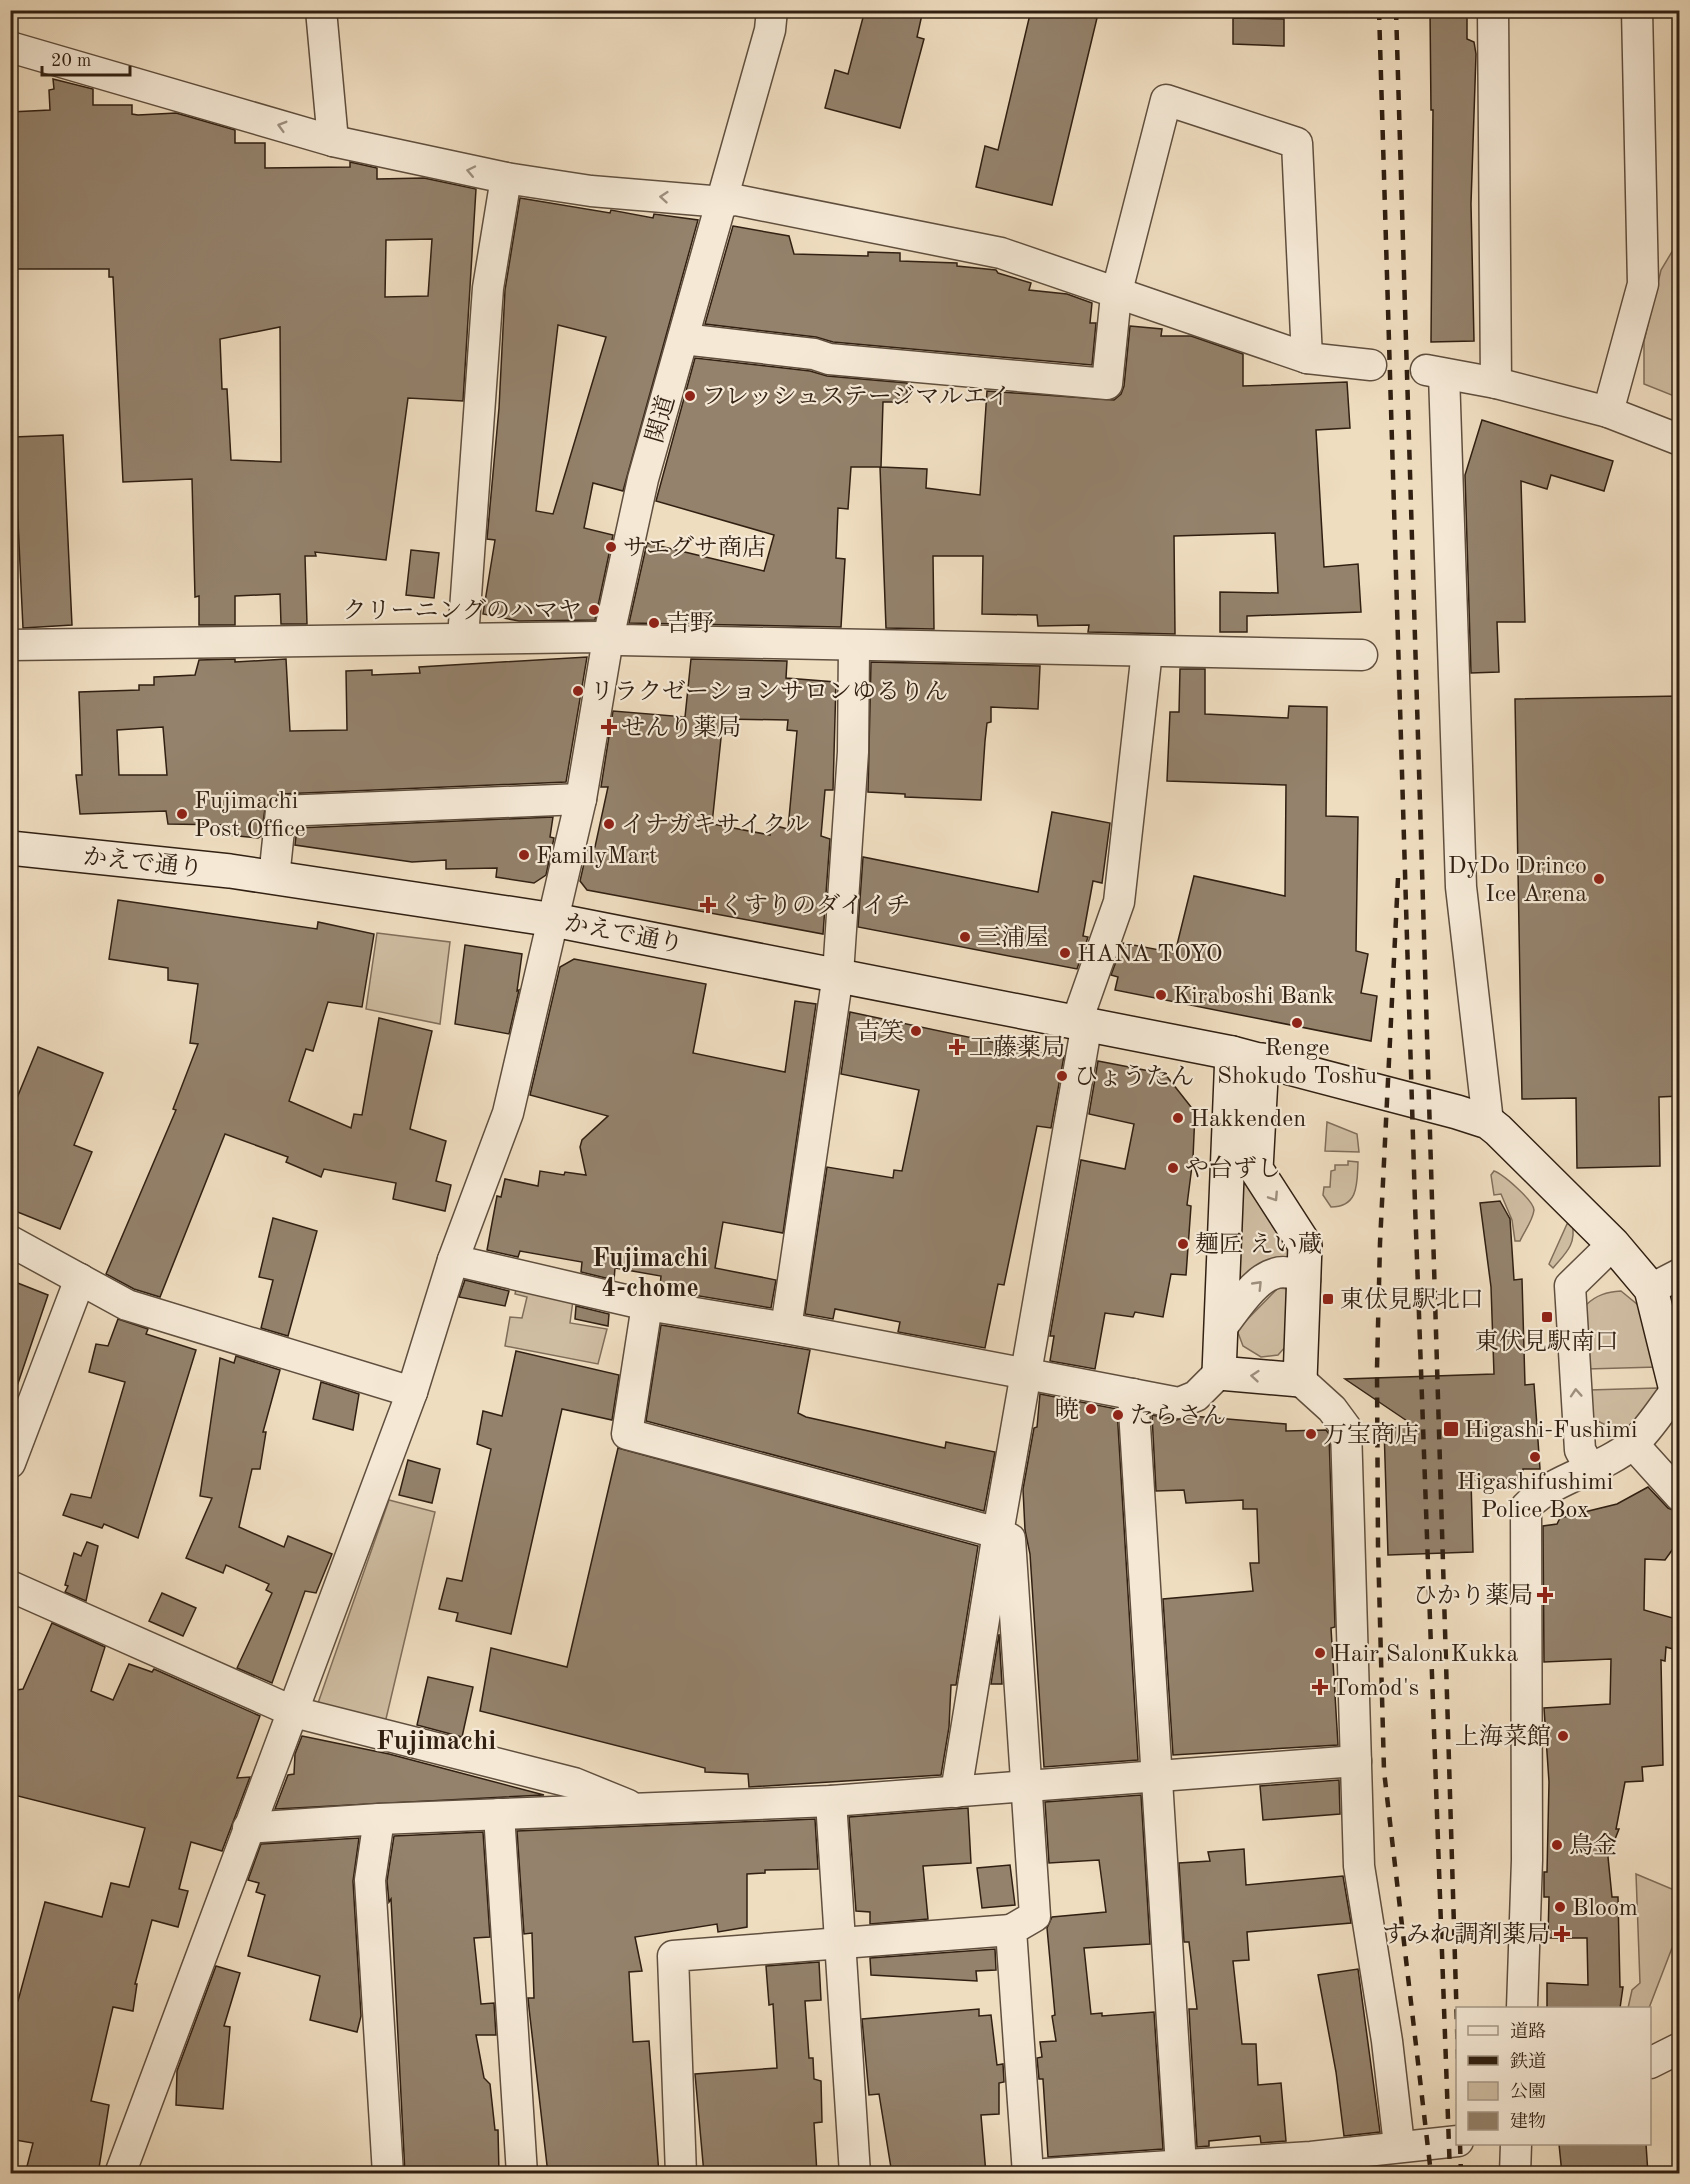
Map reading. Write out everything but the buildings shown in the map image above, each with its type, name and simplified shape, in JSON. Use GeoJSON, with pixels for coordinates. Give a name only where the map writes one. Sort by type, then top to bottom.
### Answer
{"type":"FeatureCollection","features":[{"type":"Feature","properties":{"kind":"street"},"geometry":{"type":"LineString","coordinates":[[321,10],[333,141]]}},
{"type":"Feature","properties":{"kind":"street","name":"関道"},"geometry":{"type":"LineString","coordinates":[[120,2174],[412,1392],[453,1260],[508,1113],[581,799],[608,639],[643,479],[723,202],[770,30],[772,10]]}},
{"type":"Feature","properties":{"kind":"street"},"geometry":{"type":"LineString","coordinates":[[1493,10],[1496,382]]}},
{"type":"Feature","properties":{"kind":"street"},"geometry":{"type":"LineString","coordinates":[[1608,412],[1643,284],[1637,10]]}},
{"type":"Feature","properties":{"kind":"street"},"geometry":{"type":"LineString","coordinates":[[10,47],[333,141],[507,178],[591,191],[723,202],[736,200],[1001,254],[1116,295],[1307,358],[1371,365]]}},
{"type":"Feature","properties":{"kind":"street"},"geometry":{"type":"LineString","coordinates":[[682,339],[814,354],[829,358],[1107,384],[1116,295],[1166,100],[1297,143],[1307,358]]}},
{"type":"Feature","properties":{"kind":"street"},"geometry":{"type":"LineString","coordinates":[[463,638],[488,288],[507,178]]}},
{"type":"Feature","properties":{"kind":"street"},"geometry":{"type":"LineString","coordinates":[[1522,2007],[1527,1860],[1526,1507],[1540,1492],[1591,1470],[1633,1444],[1678,1391],[1651,1289],[1613,1244],[1488,1122],[1461,887],[1434,372],[1496,382],[1608,412],[1680,440]]}},
{"type":"Feature","properties":{"kind":"street"},"geometry":{"type":"LineString","coordinates":[[10,645],[463,638],[608,639],[1362,656]]}},
{"type":"Feature","properties":{"kind":"street"},"geometry":{"type":"LineString","coordinates":[[786,1328],[838,974],[853,752],[854,646]]}},
{"type":"Feature","properties":{"kind":"street"},"geometry":{"type":"LineString","coordinates":[[956,1792],[1082,1022],[1119,902],[1147,651]]}},
{"type":"Feature","properties":{"kind":"street"},"geometry":{"type":"LineString","coordinates":[[274,878],[281,811],[581,799]]}},
{"type":"Feature","properties":{"kind":"street","name":"かえで通り"},"geometry":{"type":"LineString","coordinates":[[10,848],[230,871],[554,920],[1082,1022],[1247,1057],[1488,1122]]}},
{"type":"Feature","properties":{"kind":"street"},"geometry":{"type":"LineString","coordinates":[[453,1260],[647,1305],[786,1328],[1179,1403],[1187,1402],[1219,1373],[1247,1057]]}},
{"type":"Feature","properties":{"kind":"street"},"geometry":{"type":"LineString","coordinates":[[1247,1057],[1256,1170],[1305,1245],[1300,1380]]}},
{"type":"Feature","properties":{"kind":"street"},"geometry":{"type":"LineString","coordinates":[[10,1241],[127,1305],[412,1392]]}},
{"type":"Feature","properties":{"kind":"street"},"geometry":{"type":"LineString","coordinates":[[1591,1470],[1580,1450],[1569,1286],[1613,1244]]}},
{"type":"Feature","properties":{"kind":"street"},"geometry":{"type":"LineString","coordinates":[[1222,1327],[1262,1280],[1272,1272],[1293,1272],[1305,1280]]}},
{"type":"Feature","properties":{"kind":"street"},"geometry":{"type":"LineString","coordinates":[[1651,1289],[1680,1274]]}},
{"type":"Feature","properties":{"kind":"street"},"geometry":{"type":"LineString","coordinates":[[10,1462],[80,1279]]}},
{"type":"Feature","properties":{"kind":"street"},"geometry":{"type":"LineString","coordinates":[[647,1305],[627,1434],[998,1533],[1010,1539],[1035,1916],[1011,1930],[673,1956],[681,2174]]}},
{"type":"Feature","properties":{"kind":"street"},"geometry":{"type":"LineString","coordinates":[[1219,1373],[1300,1380],[1332,1409],[1346,1428],[1359,1866],[1387,2041],[1399,2145]]}},
{"type":"Feature","properties":{"kind":"street"},"geometry":{"type":"LineString","coordinates":[[1133,1394],[1181,2166]]}},
{"type":"Feature","properties":{"kind":"street"},"geometry":{"type":"LineString","coordinates":[[1633,1444],[1680,1496]]}},
{"type":"Feature","properties":{"kind":"street"},"geometry":{"type":"LineString","coordinates":[[10,1586],[294,1712],[574,1783],[637,1809]]}},
{"type":"Feature","properties":{"kind":"street"},"geometry":{"type":"LineString","coordinates":[[248,1828],[379,1819],[831,1801],[1356,1761]]}},
{"type":"Feature","properties":{"kind":"street"},"geometry":{"type":"LineString","coordinates":[[831,1801],[855,2174]]}},
{"type":"Feature","properties":{"kind":"street"},"geometry":{"type":"LineString","coordinates":[[499,1814],[522,2174]]}},
{"type":"Feature","properties":{"kind":"street"},"geometry":{"type":"LineString","coordinates":[[379,1819],[370,1880],[388,2174]]}},
{"type":"Feature","properties":{"kind":"street"},"geometry":{"type":"LineString","coordinates":[[1011,1930],[1028,2174]]}},
{"type":"Feature","properties":{"kind":"street"},"geometry":{"type":"LineString","coordinates":[[1651,2063],[1680,2049]]}},
{"type":"Feature","properties":{"kind":"street"},"geometry":{"type":"LineString","coordinates":[[1045,2174],[1311,2157],[1399,2145],[1456,2141]]}},
{"type":"Feature","properties":{"kind":"street"},"geometry":{"type":"LineString","coordinates":[[1515,2174],[1516,2145]]}},
{"type":"Feature","properties":{"kind":"green space"},"geometry":{"type":"Polygon","coordinates":[[[1679,240],[1679,398],[1644,384],[1644,341],[1661,270],[1679,240]]]}},
{"type":"Feature","properties":{"kind":"green space"},"geometry":{"type":"Polygon","coordinates":[[[377,933],[450,942],[440,1024],[366,1009],[377,933]]]}},
{"type":"Feature","properties":{"kind":"green space"},"geometry":{"type":"Polygon","coordinates":[[[1327,1122],[1357,1134],[1359,1152],[1325,1151],[1327,1122]]]}},
{"type":"Feature","properties":{"kind":"green space"},"geometry":{"type":"Polygon","coordinates":[[[1243,1126],[1295,1259],[1276,1259],[1263,1264],[1239,1287],[1243,1126]]]}},
{"type":"Feature","properties":{"kind":"green space"},"geometry":{"type":"Polygon","coordinates":[[[1348,1161],[1358,1162],[1355,1192],[1347,1203],[1331,1207],[1323,1195],[1324,1187],[1330,1187],[1331,1171],[1335,1170],[1335,1165],[1348,1165],[1348,1161]]]}},
{"type":"Feature","properties":{"kind":"green space"},"geometry":{"type":"Polygon","coordinates":[[[1494,1171],[1517,1188],[1533,1206],[1532,1218],[1520,1241],[1515,1241],[1512,1220],[1501,1194],[1494,1195],[1491,1175],[1494,1171]]]}},
{"type":"Feature","properties":{"kind":"green space"},"geometry":{"type":"Polygon","coordinates":[[[1567,1224],[1572,1224],[1573,1237],[1566,1253],[1553,1268],[1549,1264],[1567,1224]]]}},
{"type":"Feature","properties":{"kind":"green space"},"geometry":{"type":"Polygon","coordinates":[[[517,1285],[574,1293],[570,1323],[607,1329],[598,1364],[505,1346],[510,1317],[522,1318],[527,1297],[515,1294],[517,1285]]]}},
{"type":"Feature","properties":{"kind":"green space"},"geometry":{"type":"Polygon","coordinates":[[[1278,1288],[1290,1289],[1287,1345],[1278,1355],[1261,1357],[1243,1346],[1237,1330],[1278,1288]]]}},
{"type":"Feature","properties":{"kind":"green space"},"geometry":{"type":"Polygon","coordinates":[[[1621,1291],[1638,1305],[1657,1367],[1587,1369],[1586,1305],[1602,1295],[1621,1291]]]}},
{"type":"Feature","properties":{"kind":"green space"},"geometry":{"type":"Polygon","coordinates":[[[1657,1388],[1658,1398],[1630,1430],[1617,1431],[1592,1418],[1589,1390],[1657,1388]]]}},
{"type":"Feature","properties":{"kind":"green space"},"geometry":{"type":"Polygon","coordinates":[[[389,1500],[435,1512],[385,1723],[317,1706],[389,1500]]]}},
{"type":"Feature","properties":{"kind":"green space"},"geometry":{"type":"Polygon","coordinates":[[[1636,1874],[1679,1892],[1679,1948],[1672,1948],[1649,2007],[1628,2007],[1632,1990],[1640,1983],[1636,1874]]]}},
{"type":"Feature","properties":{"kind":"railway"},"geometry":{"type":"LineString","coordinates":[[1379,10],[1415,1204],[1450,2174]]}},
{"type":"Feature","properties":{"kind":"railway"},"geometry":{"type":"LineString","coordinates":[[1396,10],[1456,2007]]}},
{"type":"Feature","properties":{"kind":"railway"},"geometry":{"type":"LineString","coordinates":[[1398,878],[1380,1243],[1377,1369],[1378,1546],[1384,1771],[1431,2174]]}},
{"type":"Feature","properties":{"kind":"railway"},"geometry":{"type":"LineString","coordinates":[[1460,2145],[1461,2174]]}},
{"type":"Feature","properties":{"kind":"place","name":"フレッシュステージマルエイ"},"geometry":{"type":"Point","coordinates":[690,396]}},
{"type":"Feature","properties":{"kind":"place","name":"サエグサ商店"},"geometry":{"type":"Point","coordinates":[611,547]}},
{"type":"Feature","properties":{"kind":"place","name":"クリーニングのハマヤ"},"geometry":{"type":"Point","coordinates":[594,610]}},
{"type":"Feature","properties":{"kind":"place","name":"吉野"},"geometry":{"type":"Point","coordinates":[654,623]}},
{"type":"Feature","properties":{"kind":"place","name":"リラクゼーションサロンゆるりん"},"geometry":{"type":"Point","coordinates":[578,691]}},
{"type":"Feature","properties":{"kind":"place","name":"せんり薬局"},"geometry":{"type":"Point","coordinates":[609,727]}},
{"type":"Feature","properties":{"kind":"place","name":"Fujimachi Post Office"},"geometry":{"type":"Point","coordinates":[182,814]}},
{"type":"Feature","properties":{"kind":"place","name":"イナガキサイクル"},"geometry":{"type":"Point","coordinates":[609,824]}},
{"type":"Feature","properties":{"kind":"place","name":"FamilyMart"},"geometry":{"type":"Point","coordinates":[524,855]}},
{"type":"Feature","properties":{"kind":"place","name":"DyDo Drinco Ice Arena"},"geometry":{"type":"Point","coordinates":[1599,879]}},
{"type":"Feature","properties":{"kind":"place","name":"くすりのダイイチ"},"geometry":{"type":"Point","coordinates":[708,905]}},
{"type":"Feature","properties":{"kind":"place","name":"三浦屋"},"geometry":{"type":"Point","coordinates":[965,937]}},
{"type":"Feature","properties":{"kind":"place","name":"HANA TOYO"},"geometry":{"type":"Point","coordinates":[1065,953]}},
{"type":"Feature","properties":{"kind":"place","name":"Kiraboshi Bank"},"geometry":{"type":"Point","coordinates":[1161,995]}},
{"type":"Feature","properties":{"kind":"place","name":"Renge Shokudo Toshu"},"geometry":{"type":"Point","coordinates":[1297,1023]}},
{"type":"Feature","properties":{"kind":"place","name":"吉笑"},"geometry":{"type":"Point","coordinates":[916,1031]}},
{"type":"Feature","properties":{"kind":"place","name":"工藤薬局"},"geometry":{"type":"Point","coordinates":[957,1047]}},
{"type":"Feature","properties":{"kind":"place","name":"ひょうたん"},"geometry":{"type":"Point","coordinates":[1062,1076]}},
{"type":"Feature","properties":{"kind":"place","name":"Hakkenden"},"geometry":{"type":"Point","coordinates":[1178,1118]}},
{"type":"Feature","properties":{"kind":"place","name":"や台ずし"},"geometry":{"type":"Point","coordinates":[1173,1168]}},
{"type":"Feature","properties":{"kind":"place","name":"麺匠 えい蔵"},"geometry":{"type":"Point","coordinates":[1183,1244]}},
{"type":"Feature","properties":{"kind":"place","name":"東伏見駅北口"},"geometry":{"type":"Point","coordinates":[1328,1299]}},
{"type":"Feature","properties":{"kind":"place","name":"東伏見駅南口"},"geometry":{"type":"Point","coordinates":[1547,1317]}},
{"type":"Feature","properties":{"kind":"place","name":"暁"},"geometry":{"type":"Point","coordinates":[1091,1409]}},
{"type":"Feature","properties":{"kind":"place","name":"たらさん"},"geometry":{"type":"Point","coordinates":[1118,1415]}},
{"type":"Feature","properties":{"kind":"place","name":"Higashi-Fushimi"},"geometry":{"type":"Point","coordinates":[1451,1429]}},
{"type":"Feature","properties":{"kind":"place","name":"万宝商店"},"geometry":{"type":"Point","coordinates":[1311,1434]}},
{"type":"Feature","properties":{"kind":"place","name":"Higashifushimi Police Box"},"geometry":{"type":"Point","coordinates":[1535,1457]}},
{"type":"Feature","properties":{"kind":"place","name":"ひかり薬局"},"geometry":{"type":"Point","coordinates":[1545,1595]}},
{"type":"Feature","properties":{"kind":"place","name":"Hair Salon Kukka"},"geometry":{"type":"Point","coordinates":[1320,1653]}},
{"type":"Feature","properties":{"kind":"place","name":"Tomod's"},"geometry":{"type":"Point","coordinates":[1320,1687]}},
{"type":"Feature","properties":{"kind":"place","name":"上海菜館"},"geometry":{"type":"Point","coordinates":[1563,1736]}},
{"type":"Feature","properties":{"kind":"place","name":"鳥金"},"geometry":{"type":"Point","coordinates":[1557,1845]}},
{"type":"Feature","properties":{"kind":"place","name":"Bloom"},"geometry":{"type":"Point","coordinates":[1560,1907]}},
{"type":"Feature","properties":{"kind":"place","name":"すみれ調剤薬局"},"geometry":{"type":"Point","coordinates":[1562,1934]}},
{"type":"Feature","properties":{"kind":"district","name":"Fujimachi 4-chome"},"geometry":{"type":"Point","coordinates":[650,1272]}},
{"type":"Feature","properties":{"kind":"district","name":"Fujimachi"},"geometry":{"type":"Point","coordinates":[436,1740]}}]}
